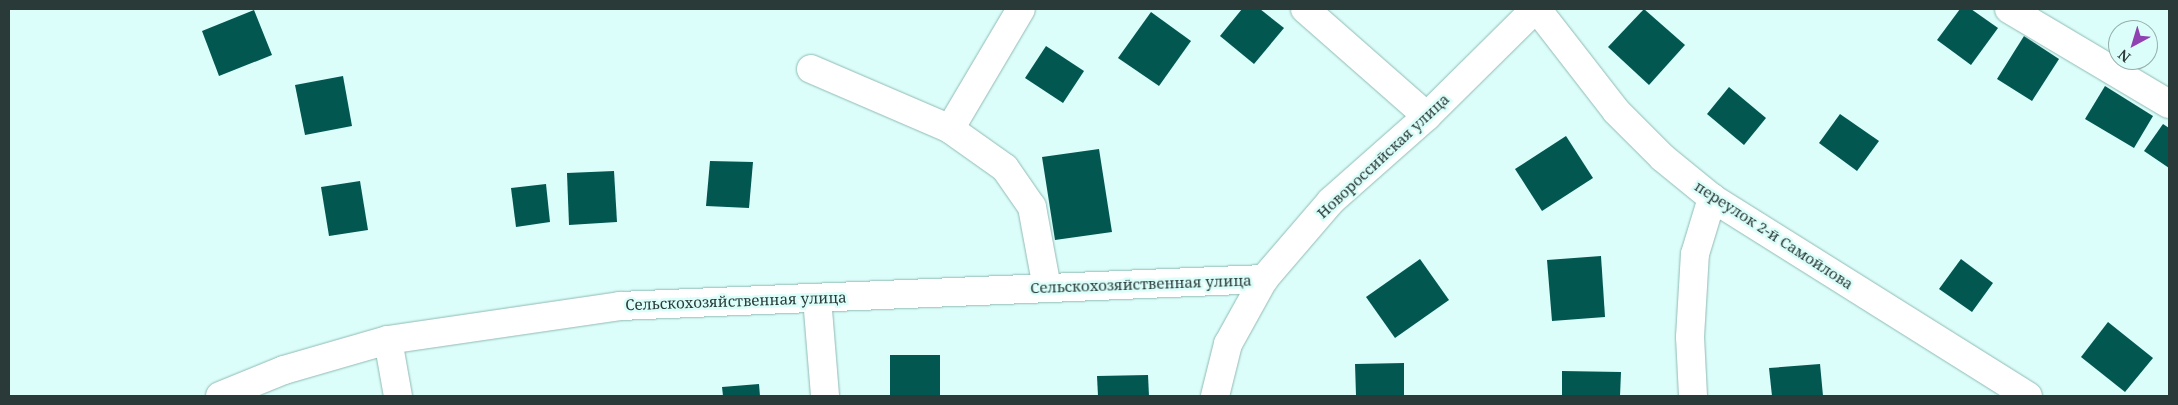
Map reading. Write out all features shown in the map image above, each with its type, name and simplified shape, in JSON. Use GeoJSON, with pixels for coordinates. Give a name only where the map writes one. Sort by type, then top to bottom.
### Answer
{"type":"FeatureCollection","features":[{"type":"Feature","properties":{"kind":"street"},"geometry":{"type":"LineString","coordinates":[[950,129],[1021,9]]}},
{"type":"Feature","properties":{"kind":"street"},"geometry":{"type":"LineString","coordinates":[[1305,9],[1427,116]]}},
{"type":"Feature","properties":{"kind":"street","name":"Новороссийская улица"},"geometry":{"type":"LineString","coordinates":[[1215,396],[1228,344],[1264,279],[1331,201],[1427,116],[1536,9]]}},
{"type":"Feature","properties":{"kind":"street","name":"переулок 2-й Самойлова"},"geometry":{"type":"LineString","coordinates":[[1536,9],[1616,111],[1663,158],[1712,198],[2028,396]]}},
{"type":"Feature","properties":{"kind":"street"},"geometry":{"type":"LineString","coordinates":[[2008,9],[2169,104]]}},
{"type":"Feature","properties":{"kind":"street"},"geometry":{"type":"LineString","coordinates":[[811,69],[950,129],[1005,168],[1032,207],[1047,288]]}},
{"type":"Feature","properties":{"kind":"street"},"geometry":{"type":"LineString","coordinates":[[1693,396],[1690,337],[1695,254],[1712,198]]}},
{"type":"Feature","properties":{"kind":"street","name":"Сельскохозяйственная улица"},"geometry":{"type":"LineString","coordinates":[[220,396],[284,370],[388,340],[620,306],[1264,279]]}},
{"type":"Feature","properties":{"kind":"street"},"geometry":{"type":"LineString","coordinates":[[817,298],[825,396]]}},
{"type":"Feature","properties":{"kind":"street"},"geometry":{"type":"LineString","coordinates":[[388,340],[398,396]]}},
{"type":"Feature","properties":{"kind":"building"},"geometry":{"type":"Polygon","coordinates":[[[1242,9],[1260,9],[1284,28],[1254,64],[1220,36],[1242,9]]]}},
{"type":"Feature","properties":{"kind":"building"},"geometry":{"type":"Polygon","coordinates":[[[1644,9],[1685,45],[1649,85],[1608,47],[1644,9]]]}},
{"type":"Feature","properties":{"kind":"building"},"geometry":{"type":"Polygon","coordinates":[[[1960,9],[1971,9],[1998,28],[1971,65],[1937,40],[1960,9]]]}},
{"type":"Feature","properties":{"kind":"building"},"geometry":{"type":"Polygon","coordinates":[[[254,10],[272,55],[219,76],[202,31],[254,10]]]}},
{"type":"Feature","properties":{"kind":"building"},"geometry":{"type":"Polygon","coordinates":[[[1151,12],[1191,41],[1159,86],[1118,58],[1151,12]]]}},
{"type":"Feature","properties":{"kind":"building"},"geometry":{"type":"Polygon","coordinates":[[[2024,36],[2059,59],[2032,101],[1997,79],[2024,36]]]}},
{"type":"Feature","properties":{"kind":"building"},"geometry":{"type":"Polygon","coordinates":[[[1046,46],[1084,71],[1063,103],[1025,78],[1046,46]]]}},
{"type":"Feature","properties":{"kind":"building"},"geometry":{"type":"Polygon","coordinates":[[[343,76],[352,126],[305,135],[295,85],[343,76]]]}},
{"type":"Feature","properties":{"kind":"building"},"geometry":{"type":"Polygon","coordinates":[[[2105,86],[2153,116],[2134,148],[2085,119],[2105,86]]]}},
{"type":"Feature","properties":{"kind":"building"},"geometry":{"type":"Polygon","coordinates":[[[1729,87],[1766,118],[1744,145],[1707,114],[1729,87]]]}},
{"type":"Feature","properties":{"kind":"building"},"geometry":{"type":"Polygon","coordinates":[[[1840,114],[1879,141],[1857,171],[1819,143],[1840,114]]]}},
{"type":"Feature","properties":{"kind":"building"},"geometry":{"type":"Polygon","coordinates":[[[2163,124],[2169,128],[2169,168],[2144,151],[2163,124]]]}},
{"type":"Feature","properties":{"kind":"building"},"geometry":{"type":"Polygon","coordinates":[[[1566,136],[1593,178],[1542,211],[1515,169],[1566,136]]]}},
{"type":"Feature","properties":{"kind":"building"},"geometry":{"type":"Polygon","coordinates":[[[1099,149],[1112,232],[1055,240],[1042,157],[1099,149]]]}},
{"type":"Feature","properties":{"kind":"building"},"geometry":{"type":"Polygon","coordinates":[[[710,161],[753,162],[749,208],[706,206],[710,161]]]}},
{"type":"Feature","properties":{"kind":"building"},"geometry":{"type":"Polygon","coordinates":[[[614,171],[617,222],[569,225],[567,173],[614,171]]]}},
{"type":"Feature","properties":{"kind":"building"},"geometry":{"type":"Polygon","coordinates":[[[360,181],[368,230],[329,236],[321,187],[360,181]]]}},
{"type":"Feature","properties":{"kind":"building"},"geometry":{"type":"Polygon","coordinates":[[[546,184],[550,222],[516,227],[511,188],[546,184]]]}},
{"type":"Feature","properties":{"kind":"building"},"geometry":{"type":"Polygon","coordinates":[[[1601,256],[1605,317],[1552,321],[1547,260],[1601,256]]]}},
{"type":"Feature","properties":{"kind":"building"},"geometry":{"type":"Polygon","coordinates":[[[1420,259],[1449,300],[1395,338],[1366,297],[1420,259]]]}},
{"type":"Feature","properties":{"kind":"building"},"geometry":{"type":"Polygon","coordinates":[[[1961,259],[1993,283],[1972,312],[1939,289],[1961,259]]]}},
{"type":"Feature","properties":{"kind":"building"},"geometry":{"type":"Polygon","coordinates":[[[2108,322],[2153,358],[2125,392],[2081,357],[2108,322]]]}},
{"type":"Feature","properties":{"kind":"building"},"geometry":{"type":"Polygon","coordinates":[[[890,355],[940,355],[940,396],[890,396],[890,355]]]}},
{"type":"Feature","properties":{"kind":"building"},"geometry":{"type":"Polygon","coordinates":[[[1404,363],[1404,396],[1356,396],[1355,364],[1404,363]]]}},
{"type":"Feature","properties":{"kind":"building"},"geometry":{"type":"Polygon","coordinates":[[[1820,364],[1823,396],[1772,396],[1769,368],[1820,364]]]}},
{"type":"Feature","properties":{"kind":"building"},"geometry":{"type":"Polygon","coordinates":[[[1562,371],[1621,372],[1620,396],[1562,396],[1562,371]]]}},
{"type":"Feature","properties":{"kind":"building"},"geometry":{"type":"Polygon","coordinates":[[[1148,375],[1149,396],[1098,396],[1097,376],[1148,375]]]}},
{"type":"Feature","properties":{"kind":"building"},"geometry":{"type":"Polygon","coordinates":[[[759,384],[760,396],[723,396],[722,387],[759,384]]]}}]}
